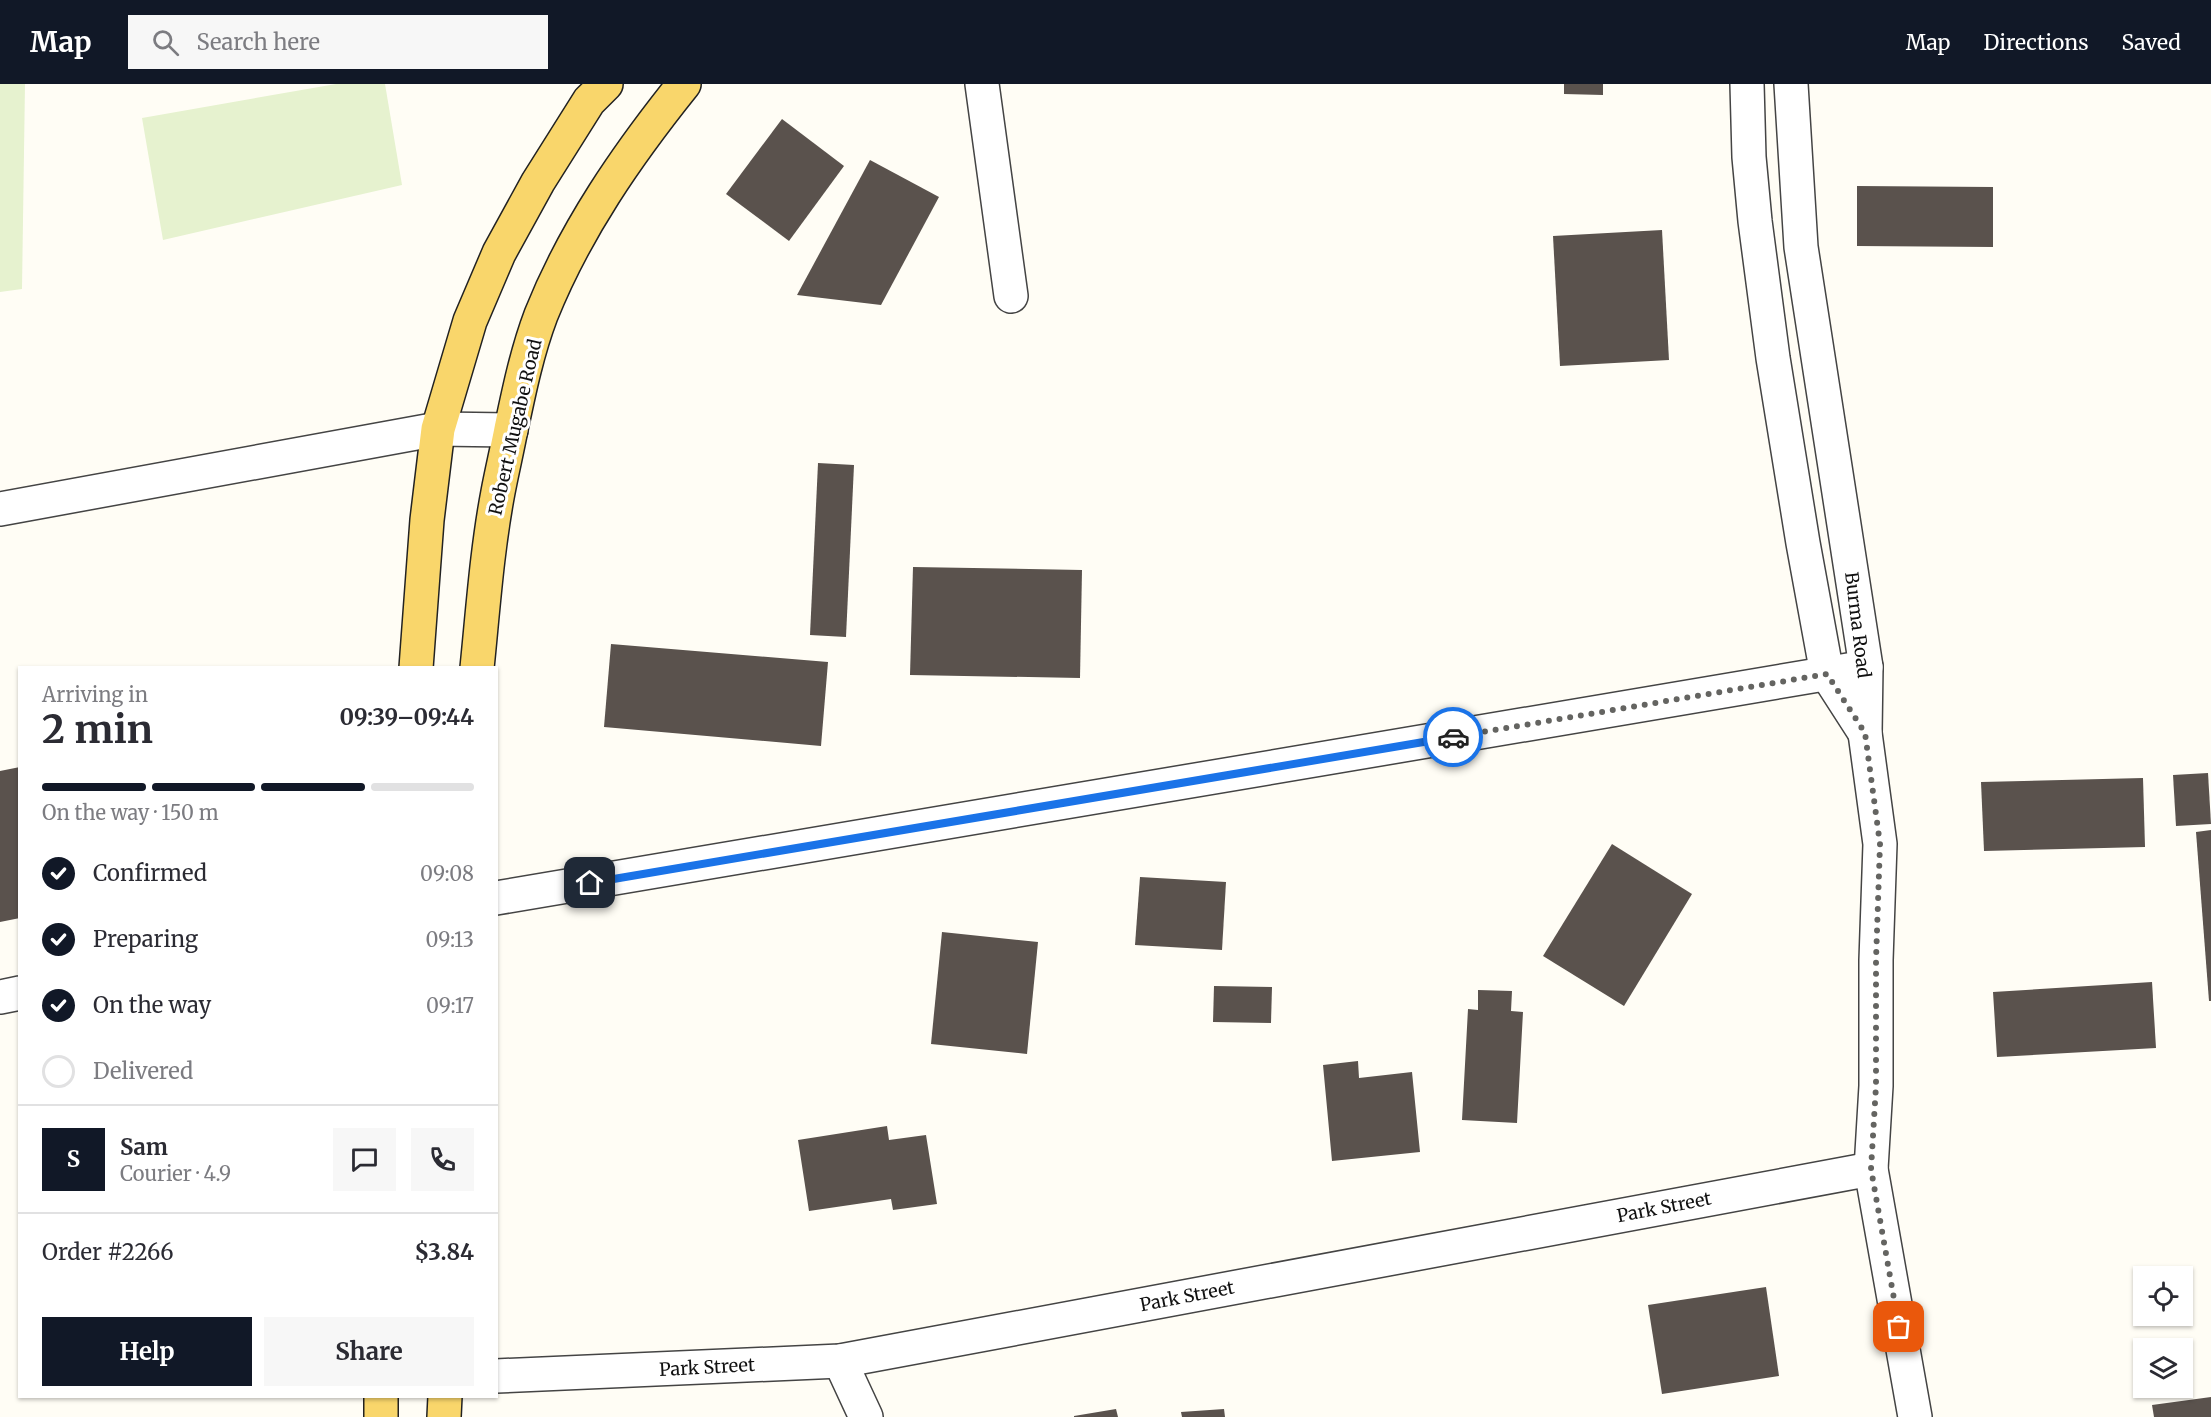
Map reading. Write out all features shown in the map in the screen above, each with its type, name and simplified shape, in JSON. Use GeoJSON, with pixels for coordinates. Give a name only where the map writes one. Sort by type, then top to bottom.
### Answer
{"type":"FeatureCollection","features":[{"type":"Feature","properties":{"kind":"main road"},"geometry":{"type":"LineString","coordinates":[[416,666],[427,520],[438,429],[471,321],[499,253],[538,182],[589,101],[606,84]]}},
{"type":"Feature","properties":{"kind":"main road","name":"Robert Mugabe Road"},"geometry":{"type":"LineString","coordinates":[[477,666],[488,556],[498,492],[522,376],[541,316],[571,251],[611,182],[648,129],[684,84]]}},
{"type":"Feature","properties":{"kind":"main road"},"geometry":{"type":"LineString","coordinates":[[444,1417],[445,1398]]}},
{"type":"Feature","properties":{"kind":"street"},"geometry":{"type":"LineString","coordinates":[[982,84],[1011,296]]}},
{"type":"Feature","properties":{"kind":"street"},"geometry":{"type":"LineString","coordinates":[[1747,84],[1749,157],[1755,221],[1801,531],[1827,674],[1865,733]]}},
{"type":"Feature","properties":{"kind":"street","name":"Burma Road"},"geometry":{"type":"LineString","coordinates":[[1791,84],[1801,247],[1866,667],[1865,733],[1880,844],[1876,960],[1876,1086],[1871,1169],[1915,1417]]}},
{"type":"Feature","properties":{"kind":"street"},"geometry":{"type":"LineString","coordinates":[[0,509],[438,429],[511,430]]}},
{"type":"Feature","properties":{"kind":"street"},"geometry":{"type":"LineString","coordinates":[[498,898],[1866,667]]}},
{"type":"Feature","properties":{"kind":"street"},"geometry":{"type":"LineString","coordinates":[[0,997],[18,993]]}},
{"type":"Feature","properties":{"kind":"street","name":"Park Street"},"geometry":{"type":"LineString","coordinates":[[498,1376],[840,1361],[1871,1169]]}},
{"type":"Feature","properties":{"kind":"street"},"geometry":{"type":"LineString","coordinates":[[840,1361],[866,1417]]}},
{"type":"Feature","properties":{"kind":"green space"},"geometry":{"type":"Polygon","coordinates":[[[0,84],[25,84],[22,289],[0,292],[0,84]]]}},
{"type":"Feature","properties":{"kind":"green space"},"geometry":{"type":"Polygon","coordinates":[[[336,84],[385,84],[402,185],[163,240],[142,118],[336,84]]]}},
{"type":"Feature","properties":{"kind":"building"},"geometry":{"type":"Polygon","coordinates":[[[1564,84],[1603,84],[1603,95],[1564,94],[1564,84]]]}},
{"type":"Feature","properties":{"kind":"building"},"geometry":{"type":"Polygon","coordinates":[[[782,119],[844,166],[789,241],[726,194],[782,119]]]}},
{"type":"Feature","properties":{"kind":"building"},"geometry":{"type":"Polygon","coordinates":[[[870,160],[939,197],[881,305],[797,295],[870,160]]]}},
{"type":"Feature","properties":{"kind":"building"},"geometry":{"type":"Polygon","coordinates":[[[1857,186],[1993,187],[1993,247],[1857,246],[1857,186]]]}},
{"type":"Feature","properties":{"kind":"building"},"geometry":{"type":"Polygon","coordinates":[[[1662,230],[1669,360],[1560,366],[1553,236],[1662,230]]]}},
{"type":"Feature","properties":{"kind":"building"},"geometry":{"type":"Polygon","coordinates":[[[818,463],[854,465],[846,637],[810,635],[818,463]]]}},
{"type":"Feature","properties":{"kind":"building"},"geometry":{"type":"Polygon","coordinates":[[[913,567],[1082,570],[1080,678],[910,675],[913,567]]]}},
{"type":"Feature","properties":{"kind":"building"},"geometry":{"type":"Polygon","coordinates":[[[611,644],[828,662],[821,746],[604,727],[611,644]]]}},
{"type":"Feature","properties":{"kind":"building"},"geometry":{"type":"Polygon","coordinates":[[[18,767],[18,918],[0,922],[0,771],[18,767]]]}},
{"type":"Feature","properties":{"kind":"building"},"geometry":{"type":"Polygon","coordinates":[[[2208,773],[2211,824],[2176,826],[2173,775],[2208,773]]]}},
{"type":"Feature","properties":{"kind":"building"},"geometry":{"type":"Polygon","coordinates":[[[2143,778],[2145,847],[1984,851],[1981,782],[2143,778]]]}},
{"type":"Feature","properties":{"kind":"building"},"geometry":{"type":"Polygon","coordinates":[[[2211,830],[2211,1001],[2209,1001],[2196,832],[2211,830]]]}},
{"type":"Feature","properties":{"kind":"building"},"geometry":{"type":"Polygon","coordinates":[[[1612,844],[1692,894],[1624,1006],[1543,956],[1612,844]]]}},
{"type":"Feature","properties":{"kind":"building"},"geometry":{"type":"Polygon","coordinates":[[[1140,877],[1226,882],[1222,950],[1135,945],[1140,877]]]}},
{"type":"Feature","properties":{"kind":"building"},"geometry":{"type":"Polygon","coordinates":[[[942,932],[1038,942],[1027,1054],[931,1044],[942,932]]]}},
{"type":"Feature","properties":{"kind":"building"},"geometry":{"type":"Polygon","coordinates":[[[2152,982],[2156,1048],[1997,1057],[1993,992],[2152,982]]]}},
{"type":"Feature","properties":{"kind":"building"},"geometry":{"type":"Polygon","coordinates":[[[1214,986],[1272,987],[1271,1023],[1213,1022],[1214,986]]]}},
{"type":"Feature","properties":{"kind":"building"},"geometry":{"type":"Polygon","coordinates":[[[1478,990],[1512,991],[1511,1011],[1523,1012],[1517,1123],[1462,1120],[1468,1009],[1478,1010],[1478,990]]]}},
{"type":"Feature","properties":{"kind":"building"},"geometry":{"type":"Polygon","coordinates":[[[1358,1061],[1359,1078],[1412,1072],[1420,1152],[1332,1161],[1323,1065],[1358,1061]]]}},
{"type":"Feature","properties":{"kind":"building"},"geometry":{"type":"Polygon","coordinates":[[[887,1126],[889,1140],[926,1135],[937,1204],[893,1210],[891,1199],[809,1211],[798,1140],[887,1126]]]}},
{"type":"Feature","properties":{"kind":"building"},"geometry":{"type":"Polygon","coordinates":[[[1766,1287],[1779,1376],[1662,1394],[1648,1305],[1766,1287]]]}},
{"type":"Feature","properties":{"kind":"building"},"geometry":{"type":"Polygon","coordinates":[[[2211,1397],[2211,1417],[2154,1417],[2152,1405],[2211,1397]]]}},
{"type":"Feature","properties":{"kind":"building"},"geometry":{"type":"Polygon","coordinates":[[[1116,1409],[1118,1417],[1074,1417],[1074,1416],[1116,1409]]]}},
{"type":"Feature","properties":{"kind":"building"},"geometry":{"type":"Polygon","coordinates":[[[1224,1409],[1225,1417],[1182,1417],[1181,1412],[1224,1409]]]}},
{"type":"Feature","properties":{"kind":"way so far"},"geometry":{"type":"LineString","coordinates":[[1453,737],[1827,674],[1865,733],[1880,844],[1876,960],[1876,1086],[1871,1169],[1899,1327]]}},
{"type":"Feature","properties":{"kind":"route"},"geometry":{"type":"LineString","coordinates":[[590,883],[1453,737]]}}]}
